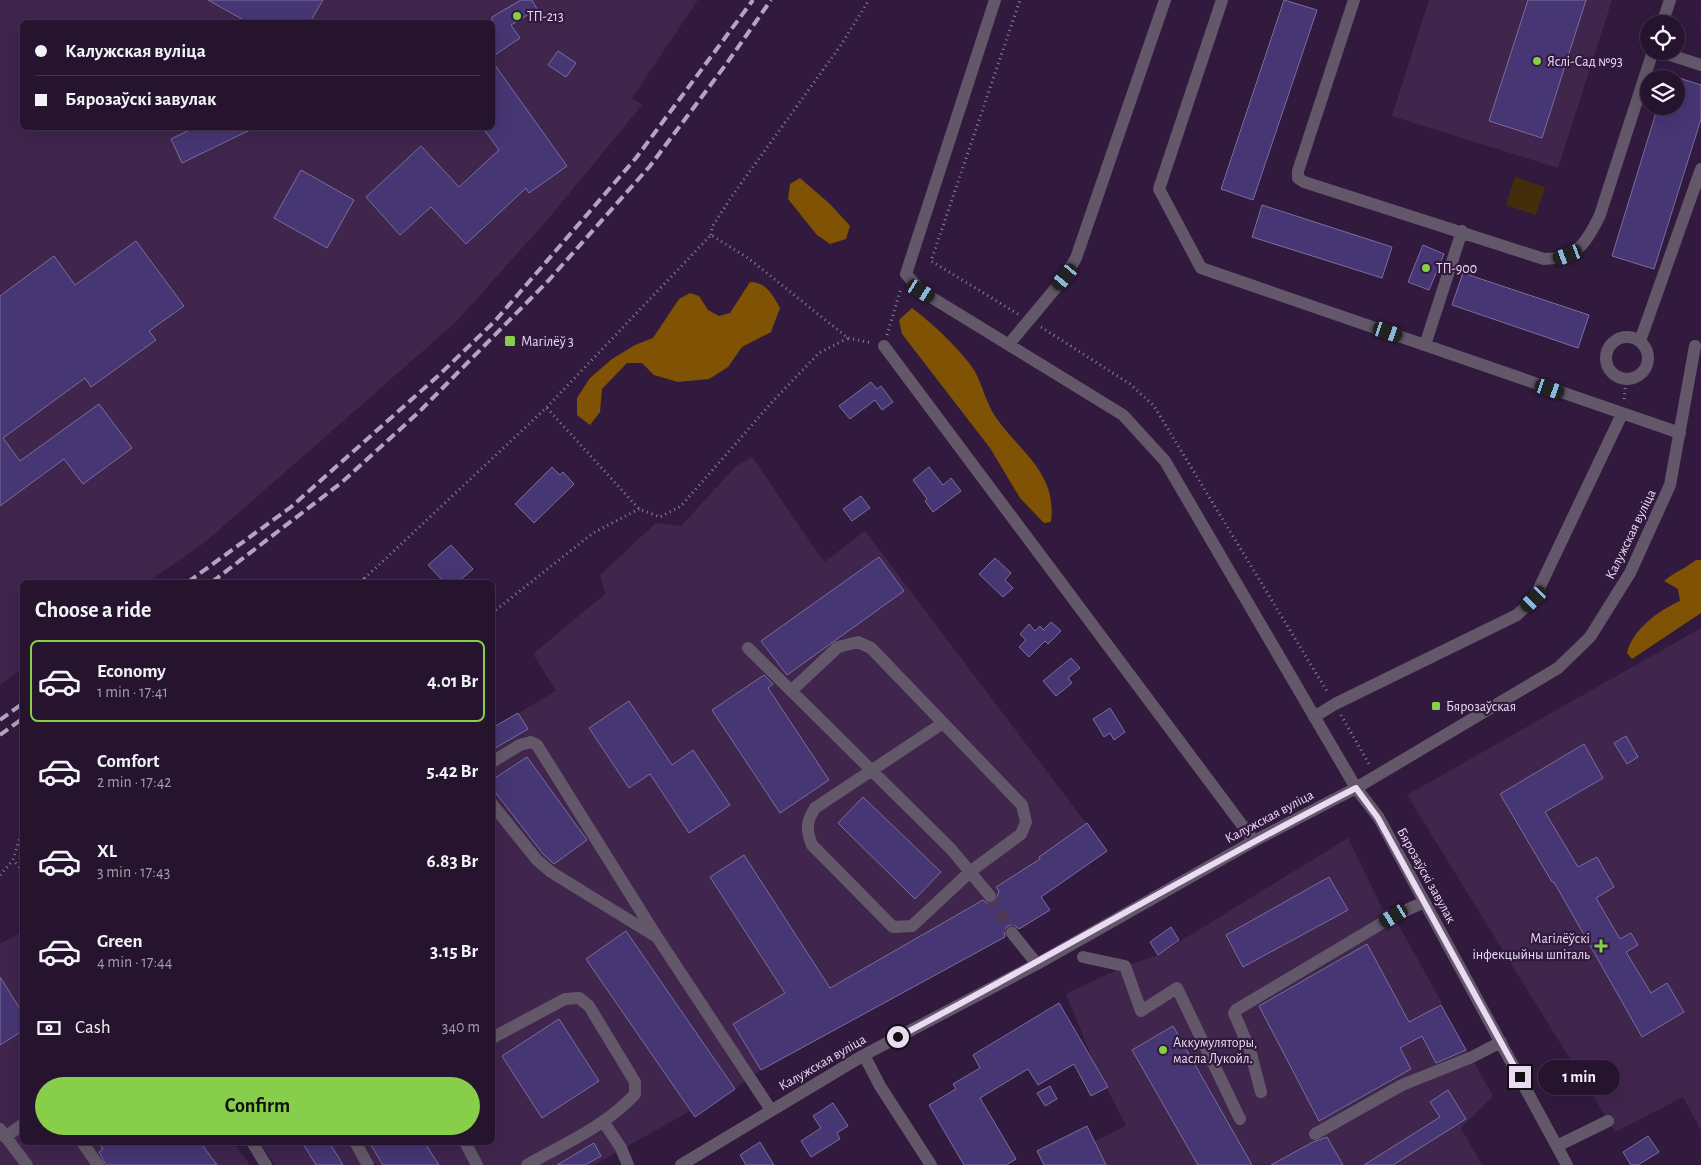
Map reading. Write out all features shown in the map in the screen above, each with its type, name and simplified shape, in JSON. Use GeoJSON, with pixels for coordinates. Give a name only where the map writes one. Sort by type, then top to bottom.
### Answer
{"type":"FeatureCollection","features":[{"type":"Feature","properties":{"kind":"street"},"geometry":{"type":"LineString","coordinates":[[906,274],[994,0]]}},
{"type":"Feature","properties":{"kind":"street"},"geometry":{"type":"LineString","coordinates":[[1010,344],[1065,277],[1076,258],[1165,0]]}},
{"type":"Feature","properties":{"kind":"street"},"geometry":{"type":"LineString","coordinates":[[1222,0],[1159,189],[1201,268],[1680,433]]}},
{"type":"Feature","properties":{"kind":"street"},"geometry":{"type":"LineString","coordinates":[[1354,0],[1298,171],[1298,178],[1304,182],[1544,259],[1557,259],[1580,248],[1588,240],[1600,215],[1650,60]]}},
{"type":"Feature","properties":{"kind":"street"},"geometry":{"type":"LineString","coordinates":[[1665,15],[1670,0]]}},
{"type":"Feature","properties":{"kind":"street"},"geometry":{"type":"LineString","coordinates":[[1685,60],[1701,65]]}},
{"type":"Feature","properties":{"kind":"street"},"geometry":{"type":"LineString","coordinates":[[1640,340],[1701,169]]}},
{"type":"Feature","properties":{"kind":"street"},"geometry":{"type":"LineString","coordinates":[[1425,345],[1462,232]]}},
{"type":"Feature","properties":{"kind":"street","name":"Бярозаўскі завулак"},"geometry":{"type":"LineString","coordinates":[[906,274],[921,291],[1123,415],[1164,461],[1356,788],[1378,818],[1567,1165]]}},
{"type":"Feature","properties":{"kind":"street"},"geometry":{"type":"LineString","coordinates":[[1633,337],[1640,340],[1648,352],[1648,365],[1639,376],[1626,380],[1619,378],[1609,369],[1606,355],[1609,348],[1619,338],[1633,337]]}},
{"type":"Feature","properties":{"kind":"street"},"geometry":{"type":"LineString","coordinates":[[884,346],[1254,841]]}},
{"type":"Feature","properties":{"kind":"street","name":"Калужская вуліца"},"geometry":{"type":"LineString","coordinates":[[681,1165],[864,1055],[1037,964],[1254,841],[1356,788],[1558,668],[1590,637],[1630,574],[1670,485],[1699,347]]}},
{"type":"Feature","properties":{"kind":"street"},"geometry":{"type":"LineString","coordinates":[[1314,717],[1335,704],[1518,615],[1534,599],[1622,414]]}},
{"type":"Feature","properties":{"kind":"street"},"geometry":{"type":"LineString","coordinates":[[791,691],[838,647],[858,642],[871,648],[1022,804],[1026,822],[1021,834],[971,871],[912,926],[893,927],[812,846],[807,834],[807,820],[816,808],[943,723]]}},
{"type":"Feature","properties":{"kind":"street"},"geometry":{"type":"LineString","coordinates":[[748,648],[971,871],[990,896]]}},
{"type":"Feature","properties":{"kind":"street"},"geometry":{"type":"LineString","coordinates":[[495,760],[520,745],[531,742],[538,745],[657,937],[771,1110]]}},
{"type":"Feature","properties":{"kind":"street"},"geometry":{"type":"LineString","coordinates":[[495,808],[537,860],[551,872],[657,937]]}},
{"type":"Feature","properties":{"kind":"street"},"geometry":{"type":"LineString","coordinates":[[1261,1092],[1250,1050],[1234,1013],[1236,1010],[1394,916],[1424,902]]}},
{"type":"Feature","properties":{"kind":"street"},"geometry":{"type":"LineString","coordinates":[[1012,932],[1037,964]]}},
{"type":"Feature","properties":{"kind":"street"},"geometry":{"type":"LineString","coordinates":[[1083,957],[1125,966],[1141,1011],[1177,988],[1240,1119]]}},
{"type":"Feature","properties":{"kind":"street"},"geometry":{"type":"LineString","coordinates":[[495,1036],[565,999],[579,998],[588,1006],[635,1082],[635,1094],[603,1122],[527,1165]]}},
{"type":"Feature","properties":{"kind":"street"},"geometry":{"type":"LineString","coordinates":[[1315,1134],[1402,1085],[1472,1057],[1501,1042]]}},
{"type":"Feature","properties":{"kind":"street"},"geometry":{"type":"LineString","coordinates":[[864,1055],[880,1086],[931,1165]]}},
{"type":"Feature","properties":{"kind":"street"},"geometry":{"type":"LineString","coordinates":[[1557,1146],[1608,1121]]}},
{"type":"Feature","properties":{"kind":"street"},"geometry":{"type":"LineString","coordinates":[[603,1122],[621,1148],[628,1165]]}},
{"type":"Feature","properties":{"kind":"street"},"geometry":{"type":"LineString","coordinates":[[20,1126],[2,1133],[27,1165]]}},
{"type":"Feature","properties":{"kind":"street"},"geometry":{"type":"LineString","coordinates":[[84,1145],[98,1165]]}},
{"type":"Feature","properties":{"kind":"street"},"geometry":{"type":"LineString","coordinates":[[254,1145],[266,1165]]}},
{"type":"Feature","properties":{"kind":"street"},"geometry":{"type":"LineString","coordinates":[[356,1145],[368,1165]]}},
{"type":"Feature","properties":{"kind":"street"},"geometry":{"type":"LineString","coordinates":[[467,1145],[477,1165]]}},
{"type":"Feature","properties":{"kind":"path"},"geometry":{"type":"LineString","coordinates":[[362,580],[546,408],[711,235],[712,227],[732,196],[841,45],[869,0]]}},
{"type":"Feature","properties":{"kind":"path"},"geometry":{"type":"LineString","coordinates":[[1020,0],[931,260],[1130,384],[1154,406],[1376,775]]}},
{"type":"Feature","properties":{"kind":"path"},"geometry":{"type":"LineString","coordinates":[[711,235],[748,258],[848,338],[884,346],[906,274]]}},
{"type":"Feature","properties":{"kind":"path"},"geometry":{"type":"LineString","coordinates":[[546,408],[640,509],[660,517],[681,506],[773,400],[819,353],[848,338]]}},
{"type":"Feature","properties":{"kind":"path"},"geometry":{"type":"LineString","coordinates":[[1622,414],[1626,380]]}},
{"type":"Feature","properties":{"kind":"path"},"geometry":{"type":"LineString","coordinates":[[495,611],[593,533],[640,509]]}},
{"type":"Feature","properties":{"kind":"path"},"geometry":{"type":"LineString","coordinates":[[0,874],[13,860],[20,837]]}},
{"type":"Feature","properties":{"kind":"path"},"geometry":{"type":"LineString","coordinates":[[13,860],[20,868]]}},
{"type":"Feature","properties":{"kind":"shaded area"},"geometry":{"type":"Polygon","coordinates":[[[0,0],[698,0],[632,98],[642,105],[549,218],[456,322],[204,543],[151,580],[20,580],[20,670],[0,685],[0,0]]]}},
{"type":"Feature","properties":{"kind":"shaded area"},"geometry":{"type":"Polygon","coordinates":[[[1429,0],[1612,0],[1558,168],[1392,116],[1429,0]]]}},
{"type":"Feature","properties":{"kind":"shaded area"},"geometry":{"type":"Polygon","coordinates":[[[1515,177],[1545,187],[1536,215],[1506,205],[1515,177]]]}},
{"type":"Feature","properties":{"kind":"shaded area"},"geometry":{"type":"Polygon","coordinates":[[[800,178],[831,205],[850,226],[846,239],[830,244],[817,235],[788,199],[790,184],[800,178]]]}},
{"type":"Feature","properties":{"kind":"shaded area"},"geometry":{"type":"Polygon","coordinates":[[[750,282],[765,287],[772,294],[780,308],[771,332],[742,347],[728,367],[709,379],[678,382],[654,375],[642,363],[627,363],[602,389],[600,412],[590,425],[577,415],[577,398],[590,378],[612,359],[635,345],[653,338],[679,299],[690,293],[699,296],[708,310],[719,316],[730,313],[750,282]]]}},
{"type":"Feature","properties":{"kind":"shaded area"},"geometry":{"type":"Polygon","coordinates":[[[912,308],[946,337],[969,363],[980,382],[993,413],[1036,465],[1049,490],[1051,522],[1044,523],[1020,498],[990,448],[902,334],[899,320],[912,308]]]}},
{"type":"Feature","properties":{"kind":"shaded area"},"geometry":{"type":"Polygon","coordinates":[[[752,457],[824,562],[865,531],[1107,851],[1058,885],[1056,882],[1039,894],[1050,910],[761,1070],[695,1117],[690,1111],[594,1165],[377,1165],[376,1163],[372,1165],[275,1165],[262,1145],[495,1145],[495,727],[556,691],[533,654],[605,594],[600,575],[656,523],[681,526],[736,466],[752,457]]]}},
{"type":"Feature","properties":{"kind":"shaded area"},"geometry":{"type":"Polygon","coordinates":[[[1696,560],[1701,560],[1701,613],[1632,659],[1627,653],[1634,636],[1655,615],[1680,601],[1678,589],[1664,581],[1696,560]]]}},
{"type":"Feature","properties":{"kind":"shaded area","name":"Магілёўскі інфекцыйны шпіталь"},"geometry":{"type":"Polygon","coordinates":[[[1701,628],[1701,1130],[1683,1097],[1615,1132],[1407,795],[1701,628]]]}},
{"type":"Feature","properties":{"kind":"shaded area"},"geometry":{"type":"Polygon","coordinates":[[[1348,838],[1383,910],[1389,908],[1442,1003],[1431,1010],[1441,1005],[1493,1096],[1461,1128],[1482,1165],[1047,1165],[1126,1126],[1095,1065],[1066,994],[1125,966],[1158,955],[1348,838]]]}},
{"type":"Feature","properties":{"kind":"shaded area"},"geometry":{"type":"Polygon","coordinates":[[[20,933],[20,1145],[235,1145],[250,1165],[0,1165],[0,944],[20,933]]]}},
{"type":"Feature","properties":{"kind":"building"},"geometry":{"type":"Polygon","coordinates":[[[208,0],[323,0],[311,20],[243,20],[208,0]]]}},
{"type":"Feature","properties":{"kind":"building"},"geometry":{"type":"Polygon","coordinates":[[[521,0],[532,0],[537,9],[511,25],[520,38],[495,55],[495,20],[492,20],[492,17],[521,0]]]}},
{"type":"Feature","properties":{"kind":"building"},"geometry":{"type":"Polygon","coordinates":[[[1284,0],[1317,10],[1253,200],[1221,189],[1284,0]]]}},
{"type":"Feature","properties":{"kind":"building","name":"Яслі-Сад №93"},"geometry":{"type":"Polygon","coordinates":[[[1528,0],[1586,0],[1542,138],[1489,121],[1528,0]]]}},
{"type":"Feature","properties":{"kind":"building"},"geometry":{"type":"Polygon","coordinates":[[[558,51],[576,63],[566,77],[548,65],[558,51]]]}},
{"type":"Feature","properties":{"kind":"building"},"geometry":{"type":"Polygon","coordinates":[[[495,65],[567,166],[529,193],[526,188],[466,244],[431,207],[400,235],[366,197],[421,146],[459,187],[499,150],[484,130],[495,130],[495,65]]]}},
{"type":"Feature","properties":{"kind":"building"},"geometry":{"type":"Polygon","coordinates":[[[1685,80],[1701,85],[1701,119],[1654,269],[1612,256],[1655,115],[1685,115],[1685,80]]]}},
{"type":"Feature","properties":{"kind":"building"},"geometry":{"type":"Polygon","coordinates":[[[190,130],[250,130],[182,163],[171,139],[190,130]]]}},
{"type":"Feature","properties":{"kind":"building"},"geometry":{"type":"Polygon","coordinates":[[[301,170],[354,200],[327,248],[274,218],[301,170]]]}},
{"type":"Feature","properties":{"kind":"building"},"geometry":{"type":"Polygon","coordinates":[[[1262,205],[1392,247],[1382,278],[1252,237],[1262,205]]]}},
{"type":"Feature","properties":{"kind":"building"},"geometry":{"type":"Polygon","coordinates":[[[136,241],[184,306],[149,331],[156,340],[91,387],[85,378],[3,438],[20,461],[99,404],[132,448],[83,484],[64,459],[0,506],[0,296],[54,256],[75,285],[136,241]]]}},
{"type":"Feature","properties":{"kind":"building","name":"ТП-900"},"geometry":{"type":"Polygon","coordinates":[[[1423,245],[1444,254],[1429,290],[1408,282],[1423,245]]]}},
{"type":"Feature","properties":{"kind":"building"},"geometry":{"type":"Polygon","coordinates":[[[1463,273],[1589,315],[1578,348],[1452,305],[1463,273]]]}},
{"type":"Feature","properties":{"kind":"building"},"geometry":{"type":"Polygon","coordinates":[[[871,382],[877,389],[881,386],[893,402],[882,410],[875,400],[850,419],[839,406],[871,382]]]}},
{"type":"Feature","properties":{"kind":"building"},"geometry":{"type":"Polygon","coordinates":[[[552,467],[560,475],[563,472],[574,484],[534,523],[515,504],[552,467]]]}},
{"type":"Feature","properties":{"kind":"building"},"geometry":{"type":"Polygon","coordinates":[[[929,467],[943,485],[951,478],[961,491],[933,512],[925,501],[927,499],[913,480],[929,467]]]}},
{"type":"Feature","properties":{"kind":"building"},"geometry":{"type":"Polygon","coordinates":[[[861,496],[870,508],[852,521],[843,509],[861,496]]]}},
{"type":"Feature","properties":{"kind":"building"},"geometry":{"type":"Polygon","coordinates":[[[451,545],[473,569],[460,580],[442,580],[428,565],[451,545]]]}},
{"type":"Feature","properties":{"kind":"building"},"geometry":{"type":"Polygon","coordinates":[[[879,557],[904,591],[787,675],[761,641],[879,557]]]}},
{"type":"Feature","properties":{"kind":"building"},"geometry":{"type":"Polygon","coordinates":[[[995,558],[1011,573],[1005,580],[1013,588],[1003,597],[979,574],[995,558]]]}},
{"type":"Feature","properties":{"kind":"building"},"geometry":{"type":"Polygon","coordinates":[[[1051,622],[1061,631],[1048,644],[1045,641],[1029,657],[1019,647],[1026,640],[1020,634],[1029,624],[1035,631],[1040,626],[1043,630],[1051,622]]]}},
{"type":"Feature","properties":{"kind":"building"},"geometry":{"type":"Polygon","coordinates":[[[1071,658],[1080,668],[1068,678],[1072,683],[1056,696],[1043,681],[1071,658]]]}},
{"type":"Feature","properties":{"kind":"building"},"geometry":{"type":"Polygon","coordinates":[[[764,675],[773,684],[768,688],[829,780],[780,813],[712,710],[764,675]]]}},
{"type":"Feature","properties":{"kind":"building"},"geometry":{"type":"Polygon","coordinates":[[[629,701],[672,765],[693,750],[730,805],[689,833],[650,774],[629,788],[589,728],[629,701]]]}},
{"type":"Feature","properties":{"kind":"building"},"geometry":{"type":"Polygon","coordinates":[[[1110,708],[1125,732],[1114,740],[1110,733],[1104,737],[1093,719],[1110,708]]]}},
{"type":"Feature","properties":{"kind":"building"},"geometry":{"type":"Polygon","coordinates":[[[518,713],[528,729],[495,748],[495,726],[518,713]]]}},
{"type":"Feature","properties":{"kind":"building"},"geometry":{"type":"Polygon","coordinates":[[[1626,736],[1638,757],[1627,764],[1614,743],[1626,736]]]}},
{"type":"Feature","properties":{"kind":"building"},"geometry":{"type":"Polygon","coordinates":[[[1584,744],[1603,778],[1545,812],[1578,867],[1597,857],[1614,887],[1596,898],[1620,939],[1631,933],[1638,945],[1626,952],[1651,993],[1667,983],[1684,1012],[1642,1037],[1554,882],[1552,882],[1500,794],[1584,744]]]}},
{"type":"Feature","properties":{"kind":"building"},"geometry":{"type":"Polygon","coordinates":[[[527,757],[587,840],[554,864],[543,854],[495,792],[495,778],[527,757]]]}},
{"type":"Feature","properties":{"kind":"building"},"geometry":{"type":"Polygon","coordinates":[[[863,797],[941,872],[915,899],[838,823],[863,797]]]}},
{"type":"Feature","properties":{"kind":"building"},"geometry":{"type":"Polygon","coordinates":[[[1087,823],[1107,851],[1041,897],[1050,910],[1019,929],[1014,925],[1007,926],[1004,931],[1005,937],[761,1070],[733,1024],[785,993],[710,877],[744,855],[830,988],[983,900],[988,904],[995,903],[999,891],[996,887],[1040,859],[1039,857],[1087,823]]]}},
{"type":"Feature","properties":{"kind":"building"},"geometry":{"type":"Polygon","coordinates":[[[1329,877],[1348,910],[1243,967],[1226,935],[1329,877]]]}},
{"type":"Feature","properties":{"kind":"building"},"geometry":{"type":"Polygon","coordinates":[[[1171,927],[1179,940],[1158,955],[1150,942],[1171,927]]]}},
{"type":"Feature","properties":{"kind":"building"},"geometry":{"type":"Polygon","coordinates":[[[626,931],[735,1089],[695,1117],[586,959],[626,931]]]}},
{"type":"Feature","properties":{"kind":"building"},"geometry":{"type":"Polygon","coordinates":[[[1367,944],[1409,1022],[1441,1005],[1466,1050],[1436,1063],[1422,1036],[1400,1048],[1411,1069],[1319,1121],[1259,1006],[1367,944]]]}},
{"type":"Feature","properties":{"kind":"building"},"geometry":{"type":"Polygon","coordinates":[[[0,977],[20,1009],[20,1032],[0,1045],[0,977]]]}},
{"type":"Feature","properties":{"kind":"building"},"geometry":{"type":"Polygon","coordinates":[[[1059,1003],[1108,1087],[1091,1096],[1074,1064],[1038,1085],[1028,1069],[980,1098],[1016,1159],[1006,1165],[964,1165],[929,1105],[956,1089],[953,1084],[980,1068],[973,1055],[1059,1003]]]}},
{"type":"Feature","properties":{"kind":"building"},"geometry":{"type":"Polygon","coordinates":[[[559,1019],[599,1081],[542,1118],[502,1056],[559,1019]]]}},
{"type":"Feature","properties":{"kind":"building"},"geometry":{"type":"Polygon","coordinates":[[[1173,1026],[1252,1165],[1198,1165],[1132,1050],[1173,1026]]]}},
{"type":"Feature","properties":{"kind":"building"},"geometry":{"type":"Polygon","coordinates":[[[1050,1086],[1057,1099],[1045,1106],[1037,1093],[1050,1086]]]}},
{"type":"Feature","properties":{"kind":"building"},"geometry":{"type":"Polygon","coordinates":[[[1448,1090],[1466,1119],[1393,1165],[1364,1165],[1440,1117],[1430,1102],[1448,1090]]]}},
{"type":"Feature","properties":{"kind":"building"},"geometry":{"type":"Polygon","coordinates":[[[833,1103],[848,1126],[837,1133],[840,1139],[811,1157],[801,1141],[821,1128],[813,1116],[833,1103]]]}},
{"type":"Feature","properties":{"kind":"building"},"geometry":{"type":"Polygon","coordinates":[[[1087,1126],[1106,1165],[1044,1165],[1037,1151],[1087,1126]]]}},
{"type":"Feature","properties":{"kind":"building"},"geometry":{"type":"Polygon","coordinates":[[[1648,1136],[1659,1152],[1638,1165],[1631,1165],[1623,1152],[1648,1136]]]}},
{"type":"Feature","properties":{"kind":"building"},"geometry":{"type":"Polygon","coordinates":[[[1327,1137],[1343,1165],[1271,1165],[1313,1142],[1327,1137]]]}},
{"type":"Feature","properties":{"kind":"building"},"geometry":{"type":"Polygon","coordinates":[[[760,1142],[774,1165],[746,1165],[740,1155],[760,1142]]]}},
{"type":"Feature","properties":{"kind":"building"},"geometry":{"type":"Polygon","coordinates":[[[594,1143],[601,1156],[585,1165],[557,1165],[594,1143]]]}},
{"type":"Feature","properties":{"kind":"building"},"geometry":{"type":"Polygon","coordinates":[[[100,1145],[202,1145],[217,1165],[106,1165],[99,1152],[103,1149],[100,1145]]]}},
{"type":"Feature","properties":{"kind":"building"},"geometry":{"type":"Polygon","coordinates":[[[304,1145],[331,1145],[343,1165],[316,1165],[304,1145]]]}},
{"type":"Feature","properties":{"kind":"building"},"geometry":{"type":"Polygon","coordinates":[[[371,1145],[426,1145],[439,1165],[383,1165],[371,1145]]]}},
{"type":"Feature","properties":{"kind":"tunnel"},"geometry":{"type":"LineString","coordinates":[[990,896],[1012,933]]}},
{"type":"Feature","properties":{"kind":"railway"},"geometry":{"type":"LineString","coordinates":[[191,580],[291,507],[439,375],[495,321],[636,158],[753,0]]}},
{"type":"Feature","properties":{"kind":"railway"},"geometry":{"type":"LineString","coordinates":[[215,580],[341,483],[419,412],[549,280],[650,166],[727,63],[771,0]]}},
{"type":"Feature","properties":{"kind":"railway"},"geometry":{"type":"LineString","coordinates":[[0,720],[20,705]]}},
{"type":"Feature","properties":{"kind":"railway"},"geometry":{"type":"LineString","coordinates":[[0,735],[20,720]]}},
{"type":"Feature","properties":{"kind":"place","name":"ТП-213"},"geometry":{"type":"Point","coordinates":[517,16]}},
{"type":"Feature","properties":{"kind":"place","name":"Яслі-Сад №93"},"geometry":{"type":"Point","coordinates":[1537,61]}},
{"type":"Feature","properties":{"kind":"place","name":"ТП-900"},"geometry":{"type":"Point","coordinates":[1426,268]}},
{"type":"Feature","properties":{"kind":"place","name":"Магілёў 3"},"geometry":{"type":"Point","coordinates":[510,341]}},
{"type":"Feature","properties":{"kind":"place","name":"Бярозаўская"},"geometry":{"type":"Point","coordinates":[1436,706]}},
{"type":"Feature","properties":{"kind":"place","name":"Магілёўскі інфекцыйны шпіталь"},"geometry":{"type":"Point","coordinates":[1601,946]}},
{"type":"Feature","properties":{"kind":"place","name":"Аккумуляторы, масла Лукойл."},"geometry":{"type":"Point","coordinates":[1163,1050]}},
{"type":"Feature","properties":{"kind":"route"},"geometry":{"type":"LineString","coordinates":[[898,1037],[1037,964],[1254,841],[1356,788],[1378,818],[1520,1077]]}}]}
